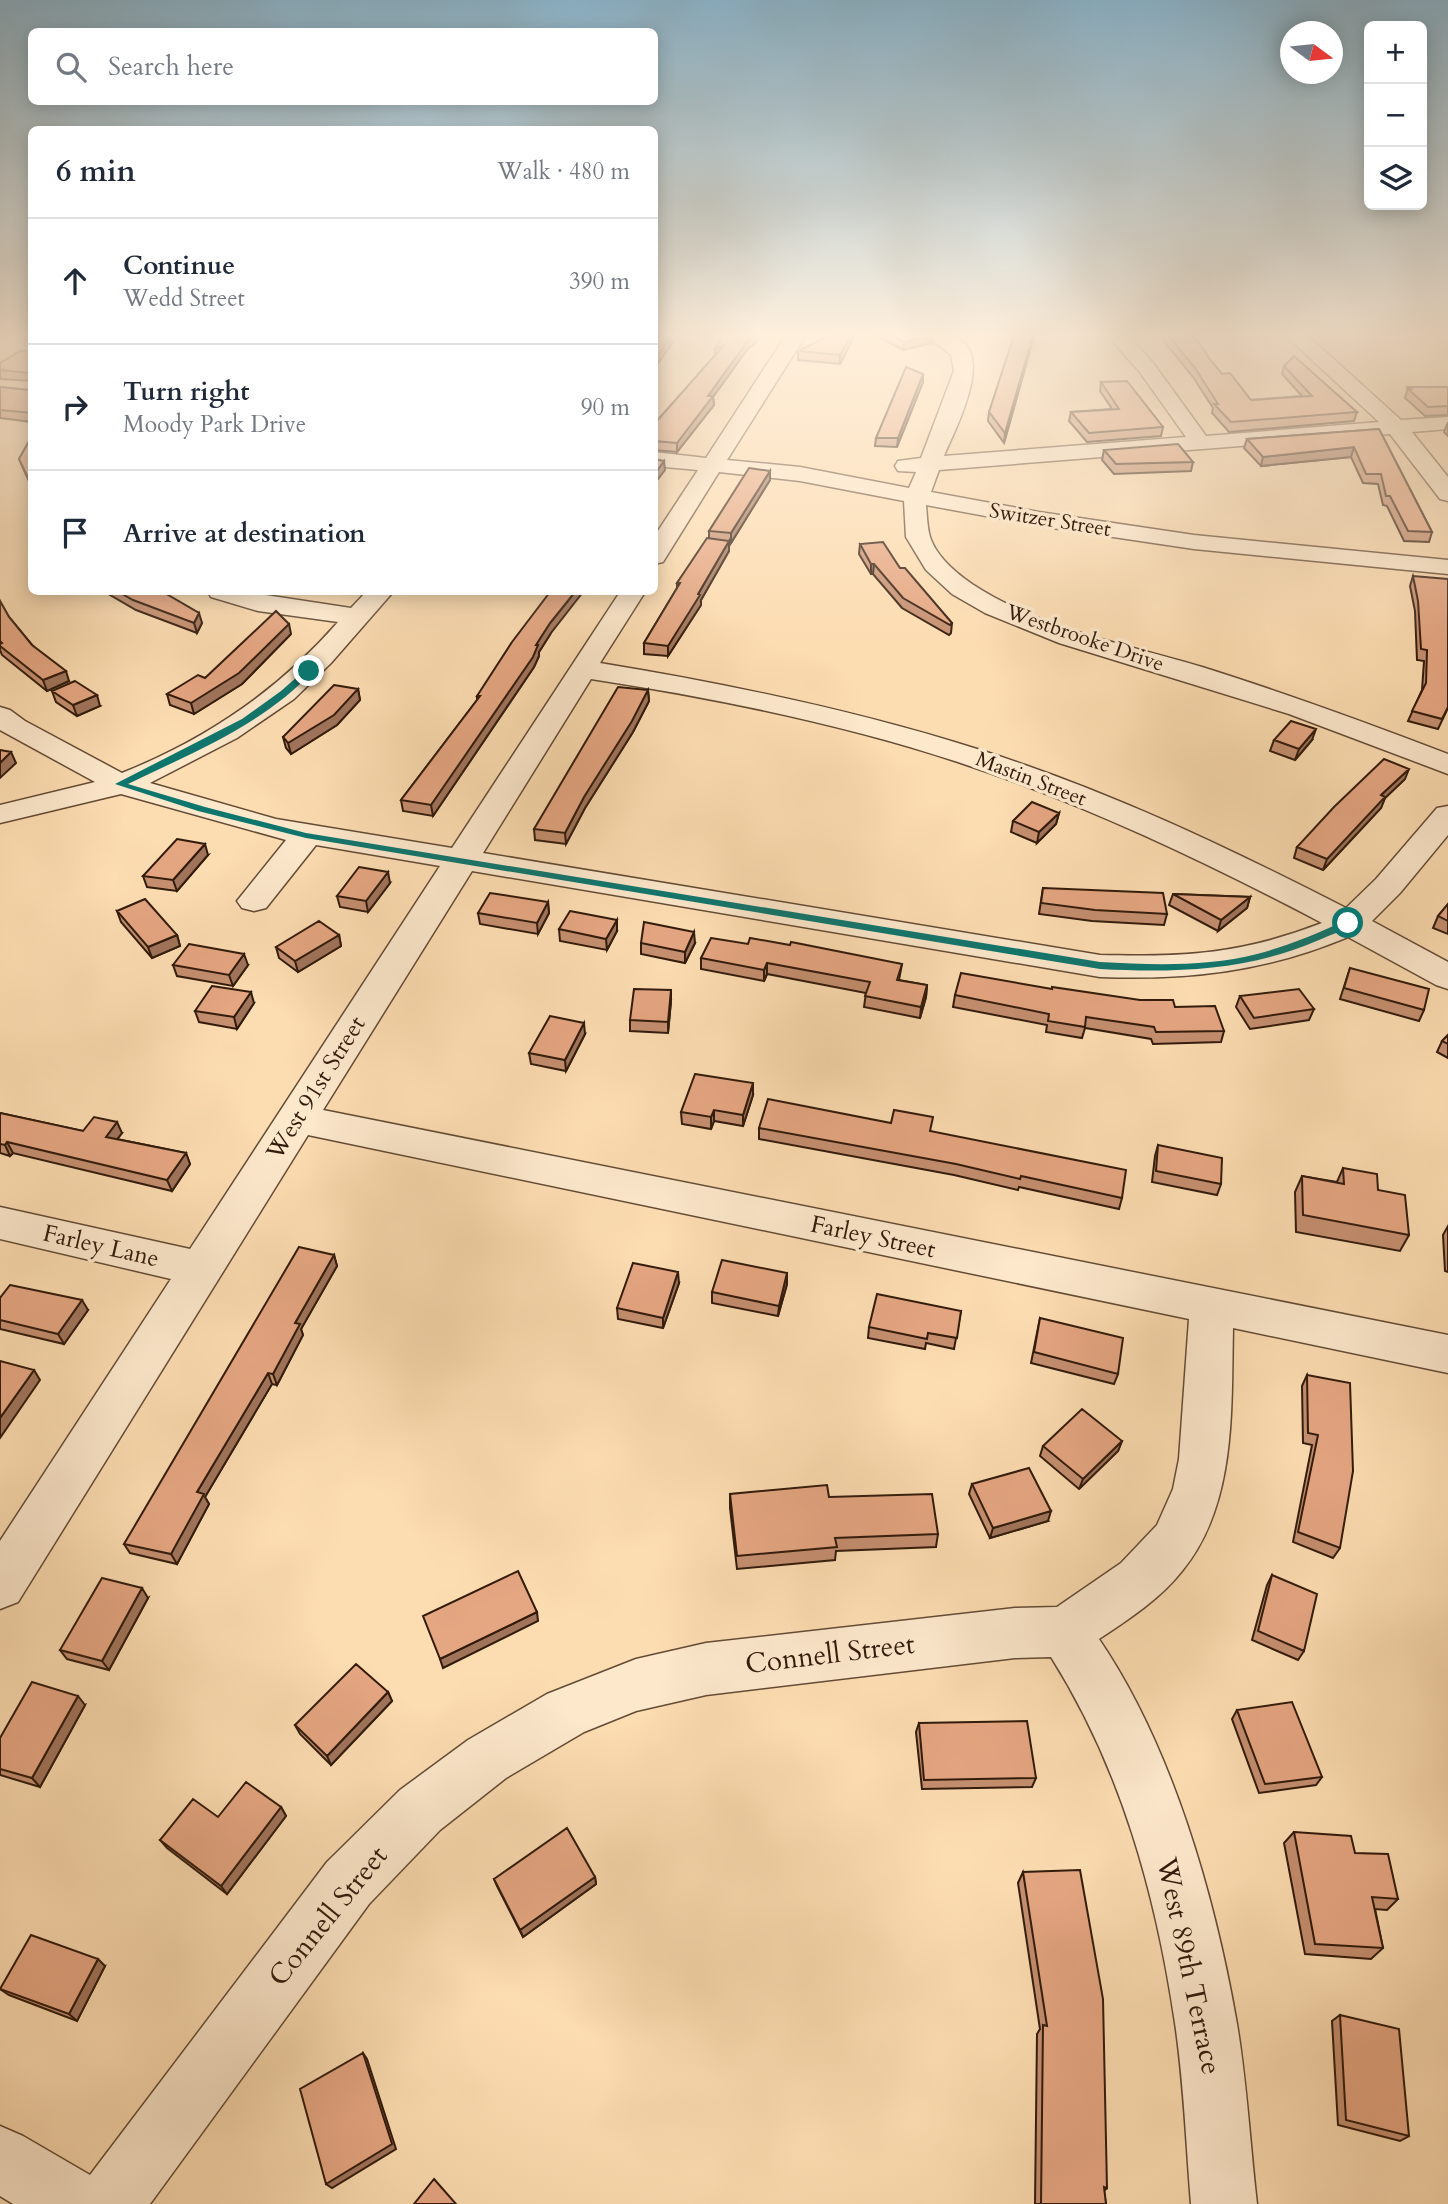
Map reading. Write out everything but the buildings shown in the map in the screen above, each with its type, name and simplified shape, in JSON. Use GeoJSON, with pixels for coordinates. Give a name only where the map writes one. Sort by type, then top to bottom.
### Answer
{"type":"FeatureCollection","features":[{"type":"Feature","properties":{"kind":"street"},"geometry":{"type":"LineString","coordinates":[[658,551],[731,438]]}},
{"type":"Feature","properties":{"kind":"street","name":"Westbrooke Drive"},"geometry":{"type":"LineString","coordinates":[[939,438],[912,517],[916,535],[925,552],[940,570],[960,587],[987,604],[1062,635],[1237,687],[1327,718],[1448,765]]}},
{"type":"Feature","properties":{"kind":"street"},"geometry":{"type":"LineString","coordinates":[[1197,438],[1200,442]]}},
{"type":"Feature","properties":{"kind":"street"},"geometry":{"type":"LineString","coordinates":[[800,474],[1251,438]]}},
{"type":"Feature","properties":{"kind":"street"},"geometry":{"type":"LineString","coordinates":[[1407,438],[1433,469],[1448,494]]}},
{"type":"Feature","properties":{"kind":"street","name":"Switzer Street"},"geometry":{"type":"LineString","coordinates":[[658,459],[800,474],[1061,523],[1194,542],[1448,567]]}},
{"type":"Feature","properties":{"kind":"street"},"geometry":{"type":"LineString","coordinates":[[233,595],[299,610],[356,617]]}},
{"type":"Feature","properties":{"kind":"street"},"geometry":{"type":"LineString","coordinates":[[0,814],[120,784],[245,721],[309,671],[377,595]]}},
{"type":"Feature","properties":{"kind":"street","name":"West 91st Street"},"geometry":{"type":"LineString","coordinates":[[0,1585],[630,595]]}},
{"type":"Feature","properties":{"kind":"street","name":"Mastin Street"},"geometry":{"type":"LineString","coordinates":[[583,669],[726,692],[802,709],[968,756],[1050,785],[1144,824],[1348,923],[1448,977]]}},
{"type":"Feature","properties":{"kind":"street"},"geometry":{"type":"LineString","coordinates":[[0,716],[26,734],[120,784],[201,809],[306,836],[1100,966],[1207,966],[1256,958],[1296,946],[1348,923],[1366,908],[1448,815]]}},
{"type":"Feature","properties":{"kind":"street"},"geometry":{"type":"LineString","coordinates":[[254,901],[306,836]]}},
{"type":"Feature","properties":{"kind":"street","name":"Farley Street"},"geometry":{"type":"LineString","coordinates":[[297,1119],[1448,1354]]}},
{"type":"Feature","properties":{"kind":"street","name":"Farley Lane"},"geometry":{"type":"LineString","coordinates":[[0,1223],[201,1269]]}},
{"type":"Feature","properties":{"kind":"street"},"geometry":{"type":"LineString","coordinates":[[1064,1632],[1111,1601],[1156,1563],[1175,1541],[1196,1500],[1204,1460],[1212,1306]]}},
{"type":"Feature","properties":{"kind":"street","name":"Connell Street"},"geometry":{"type":"LineString","coordinates":[[109,2204],[348,1883],[420,1810],[487,1759],[566,1713],[636,1685],[706,1669],[1015,1633],[1064,1632]]}},
{"type":"Feature","properties":{"kind":"street","name":"West 89th Terrace"},"geometry":{"type":"LineString","coordinates":[[1064,1632],[1097,1682],[1137,1765],[1178,1886],[1206,2024],[1224,2204]]}},
{"type":"Feature","properties":{"kind":"street"},"geometry":{"type":"LineString","coordinates":[[0,2159],[75,2204]]}},
{"type":"Feature","properties":{"kind":"route"},"geometry":{"type":"LineString","coordinates":[[309,671],[245,721],[120,784],[201,809],[306,836],[1100,966],[1207,966],[1256,958],[1296,946],[1348,923]]}}]}
